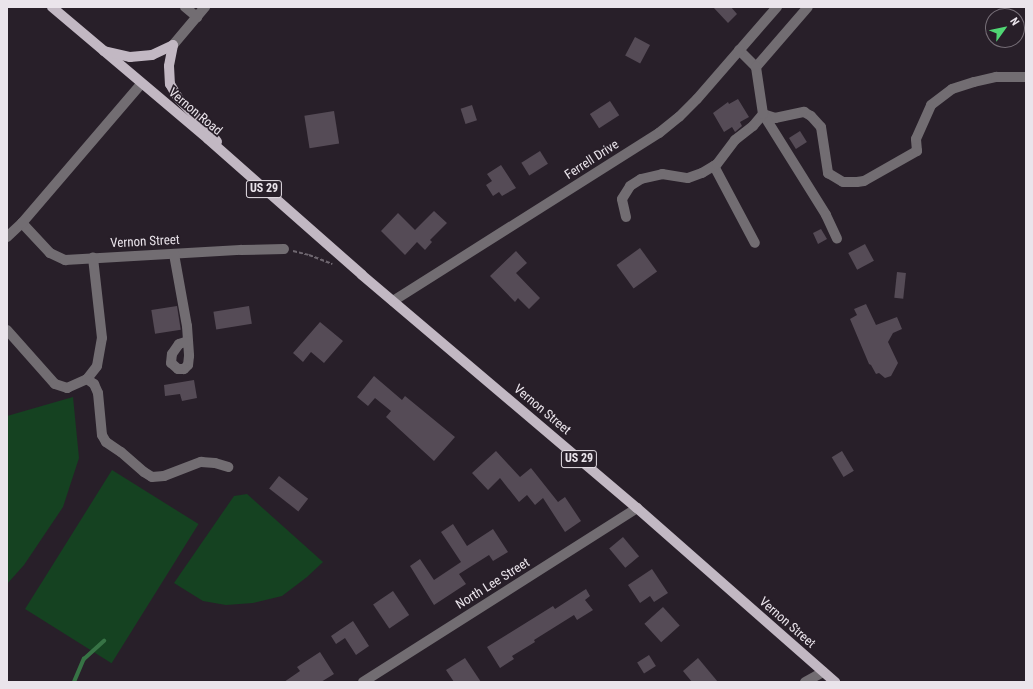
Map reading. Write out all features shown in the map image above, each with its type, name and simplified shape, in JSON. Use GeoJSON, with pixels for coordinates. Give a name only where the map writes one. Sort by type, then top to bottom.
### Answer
{"type":"FeatureCollection","features":[{"type":"Feature","properties":{"kind":"main road","name":"Vernon Road"},"geometry":{"type":"LineString","coordinates":[[52,7],[321,239]]}},
{"type":"Feature","properties":{"kind":"main road"},"geometry":{"type":"LineString","coordinates":[[102,51],[130,57],[152,55],[173,45]]}},
{"type":"Feature","properties":{"kind":"main road"},"geometry":{"type":"LineString","coordinates":[[173,45],[169,66],[170,84],[178,98],[206,128],[230,159]]}},
{"type":"Feature","properties":{"kind":"main road","name":"Vernon Street"},"geometry":{"type":"LineString","coordinates":[[321,239],[637,508],[835,682]]}},
{"type":"Feature","properties":{"kind":"street"},"geometry":{"type":"LineString","coordinates":[[185,7],[197,17]]}},
{"type":"Feature","properties":{"kind":"street"},"geometry":{"type":"LineString","coordinates":[[173,45],[205,7]]}},
{"type":"Feature","properties":{"kind":"street","name":"Ferrell Drive"},"geometry":{"type":"LineString","coordinates":[[393,301],[659,133],[679,117],[697,99],[777,7]]}},
{"type":"Feature","properties":{"kind":"street"},"geometry":{"type":"LineString","coordinates":[[756,67],[808,7]]}},
{"type":"Feature","properties":{"kind":"street"},"geometry":{"type":"LineString","coordinates":[[739,50],[756,67],[763,114],[822,208],[837,239]]}},
{"type":"Feature","properties":{"kind":"street"},"geometry":{"type":"LineString","coordinates":[[763,114],[775,118],[804,112],[811,116],[821,127],[828,173],[843,182],[857,182],[864,181],[917,151],[916,139],[931,105],[952,89],[996,77],[1026,77]]}},
{"type":"Feature","properties":{"kind":"street"},"geometry":{"type":"LineString","coordinates":[[7,237],[22,223],[141,84]]}},
{"type":"Feature","properties":{"kind":"street"},"geometry":{"type":"LineString","coordinates":[[626,217],[622,199],[630,186],[641,179],[662,174],[688,178],[714,166],[735,140],[753,126],[763,114]]}},
{"type":"Feature","properties":{"kind":"street"},"geometry":{"type":"LineString","coordinates":[[714,166],[755,243]]}},
{"type":"Feature","properties":{"kind":"street","name":"Vernon Street"},"geometry":{"type":"LineString","coordinates":[[22,223],[50,253],[65,260],[284,249]]}},
{"type":"Feature","properties":{"kind":"street"},"geometry":{"type":"LineString","coordinates":[[174,254],[188,341]]}},
{"type":"Feature","properties":{"kind":"street"},"geometry":{"type":"LineString","coordinates":[[7,330],[55,384],[67,388],[87,379],[97,366],[102,338],[93,258]]}},
{"type":"Feature","properties":{"kind":"street"},"geometry":{"type":"LineString","coordinates":[[87,379],[94,384],[98,392],[102,435],[106,442],[152,477],[164,476],[201,462],[215,463],[228,467]]}},
{"type":"Feature","properties":{"kind":"street","name":"North Lee Street"},"geometry":{"type":"LineString","coordinates":[[363,682],[637,508]]}},
{"type":"Feature","properties":{"kind":"street"},"geometry":{"type":"LineString","coordinates":[[805,682],[823,672]]}},
{"type":"Feature","properties":{"kind":"path"},"geometry":{"type":"LineString","coordinates":[[284,249],[309,255],[337,267]]}},
{"type":"Feature","properties":{"kind":"green space"},"geometry":{"type":"Polygon","coordinates":[[[73,397],[79,458],[63,507],[24,565],[7,584],[7,416],[73,397]]]}},
{"type":"Feature","properties":{"kind":"green space"},"geometry":{"type":"Polygon","coordinates":[[[112,470],[199,524],[112,663],[25,609],[112,470]]]}},
{"type":"Feature","properties":{"kind":"green space"},"geometry":{"type":"Polygon","coordinates":[[[247,494],[323,562],[307,577],[282,596],[253,603],[226,605],[203,601],[174,583],[234,496],[247,494]]]}},
{"type":"Feature","properties":{"kind":"building"},"geometry":{"type":"Polygon","coordinates":[[[713,7],[731,7],[737,14],[728,23],[713,7]]]}},
{"type":"Feature","properties":{"kind":"building"},"geometry":{"type":"Polygon","coordinates":[[[635,37],[650,45],[640,64],[625,56],[635,37]]]}},
{"type":"Feature","properties":{"kind":"building"},"geometry":{"type":"Polygon","coordinates":[[[738,99],[749,117],[740,122],[742,126],[735,132],[732,127],[724,132],[713,113],[728,102],[729,104],[738,99]]]}},
{"type":"Feature","properties":{"kind":"building"},"geometry":{"type":"Polygon","coordinates":[[[610,101],[619,115],[599,128],[590,114],[610,101]]]}},
{"type":"Feature","properties":{"kind":"building"},"geometry":{"type":"Polygon","coordinates":[[[472,105],[477,120],[466,124],[461,109],[472,105]]]}},
{"type":"Feature","properties":{"kind":"building"},"geometry":{"type":"Polygon","coordinates":[[[334,111],[339,144],[310,148],[304,116],[334,111]]]}},
{"type":"Feature","properties":{"kind":"building"},"geometry":{"type":"Polygon","coordinates":[[[800,131],[807,142],[796,149],[789,138],[800,131]]]}},
{"type":"Feature","properties":{"kind":"building"},"geometry":{"type":"Polygon","coordinates":[[[540,151],[548,164],[529,175],[521,163],[540,151]]]}},
{"type":"Feature","properties":{"kind":"building"},"geometry":{"type":"Polygon","coordinates":[[[501,165],[516,188],[502,196],[499,192],[493,196],[486,185],[492,181],[487,174],[501,165]]]}},
{"type":"Feature","properties":{"kind":"building"},"geometry":{"type":"Polygon","coordinates":[[[434,211],[447,223],[430,240],[432,242],[425,250],[417,242],[405,255],[381,231],[398,213],[415,230],[434,211]]]}},
{"type":"Feature","properties":{"kind":"building"},"geometry":{"type":"Polygon","coordinates":[[[821,229],[827,239],[818,244],[813,233],[821,229]]]}},
{"type":"Feature","properties":{"kind":"building"},"geometry":{"type":"Polygon","coordinates":[[[865,244],[874,261],[857,270],[848,253],[865,244]]]}},
{"type":"Feature","properties":{"kind":"building"},"geometry":{"type":"Polygon","coordinates":[[[640,248],[657,271],[634,289],[617,265],[640,248]]]}},
{"type":"Feature","properties":{"kind":"building"},"geometry":{"type":"Polygon","coordinates":[[[516,251],[527,263],[516,273],[540,298],[529,309],[518,298],[515,302],[490,276],[516,251]]]}},
{"type":"Feature","properties":{"kind":"building"},"geometry":{"type":"Polygon","coordinates":[[[897,272],[906,273],[903,299],[894,298],[897,272]]]}},
{"type":"Feature","properties":{"kind":"building"},"geometry":{"type":"Polygon","coordinates":[[[866,304],[876,325],[897,317],[902,329],[893,333],[888,342],[898,363],[891,376],[885,378],[879,373],[876,374],[869,364],[850,319],[857,315],[854,309],[866,304]]]}},
{"type":"Feature","properties":{"kind":"building"},"geometry":{"type":"Polygon","coordinates":[[[177,306],[181,330],[155,334],[151,310],[177,306]]]}},
{"type":"Feature","properties":{"kind":"building"},"geometry":{"type":"Polygon","coordinates":[[[249,306],[252,324],[216,329],[213,312],[249,306]]]}},
{"type":"Feature","properties":{"kind":"building"},"geometry":{"type":"Polygon","coordinates":[[[320,322],[343,341],[324,363],[311,352],[303,362],[293,353],[320,322]]]}},
{"type":"Feature","properties":{"kind":"building"},"geometry":{"type":"Polygon","coordinates":[[[374,376],[402,400],[405,396],[455,437],[434,461],[386,417],[391,411],[375,398],[368,406],[357,397],[374,376]]]}},
{"type":"Feature","properties":{"kind":"building"},"geometry":{"type":"Polygon","coordinates":[[[194,380],[197,398],[182,401],[180,394],[165,396],[164,385],[194,380]]]}},
{"type":"Feature","properties":{"kind":"building"},"geometry":{"type":"Polygon","coordinates":[[[496,451],[520,477],[531,468],[558,502],[565,497],[581,521],[565,532],[543,498],[535,505],[527,495],[519,502],[500,478],[488,490],[472,473],[496,451]]]}},
{"type":"Feature","properties":{"kind":"building"},"geometry":{"type":"Polygon","coordinates":[[[842,451],[854,471],[844,477],[832,457],[842,451]]]}},
{"type":"Feature","properties":{"kind":"building"},"geometry":{"type":"Polygon","coordinates":[[[279,476],[308,499],[298,511],[269,489],[279,476]]]}},
{"type":"Feature","properties":{"kind":"building"},"geometry":{"type":"Polygon","coordinates":[[[453,524],[467,546],[493,529],[508,552],[493,561],[489,555],[459,574],[466,584],[434,605],[410,566],[420,559],[434,580],[461,562],[441,532],[453,524]]]}},
{"type":"Feature","properties":{"kind":"building"},"geometry":{"type":"Polygon","coordinates":[[[623,537],[639,556],[625,568],[609,549],[623,537]]]}},
{"type":"Feature","properties":{"kind":"building"},"geometry":{"type":"Polygon","coordinates":[[[652,569],[668,593],[654,602],[650,596],[640,603],[628,585],[652,569]]]}},
{"type":"Feature","properties":{"kind":"building"},"geometry":{"type":"Polygon","coordinates":[[[586,589],[590,596],[585,600],[593,610],[577,620],[574,615],[534,640],[535,642],[512,656],[514,659],[500,668],[487,647],[553,606],[555,609],[586,589]]]}},
{"type":"Feature","properties":{"kind":"building"},"geometry":{"type":"Polygon","coordinates":[[[393,591],[409,615],[389,628],[373,604],[393,591]]]}},
{"type":"Feature","properties":{"kind":"building"},"geometry":{"type":"Polygon","coordinates":[[[663,607],[680,626],[661,642],[644,624],[663,607]]]}},
{"type":"Feature","properties":{"kind":"building"},"geometry":{"type":"Polygon","coordinates":[[[353,621],[369,646],[356,655],[345,638],[336,644],[331,636],[353,621]]]}},
{"type":"Feature","properties":{"kind":"building"},"geometry":{"type":"Polygon","coordinates":[[[320,652],[334,674],[321,682],[284,682],[300,671],[297,667],[320,652]]]}},
{"type":"Feature","properties":{"kind":"building"},"geometry":{"type":"Polygon","coordinates":[[[649,655],[656,666],[644,673],[637,662],[649,655]]]}},
{"type":"Feature","properties":{"kind":"building"},"geometry":{"type":"Polygon","coordinates":[[[465,658],[481,682],[454,682],[446,670],[465,658]]]}},
{"type":"Feature","properties":{"kind":"building"},"geometry":{"type":"Polygon","coordinates":[[[698,658],[718,682],[692,682],[683,671],[698,658]]]}},
{"type":"Feature","properties":{"kind":"waterway"},"geometry":{"type":"LineString","coordinates":[[74,682],[84,659],[104,641]]}}]}
